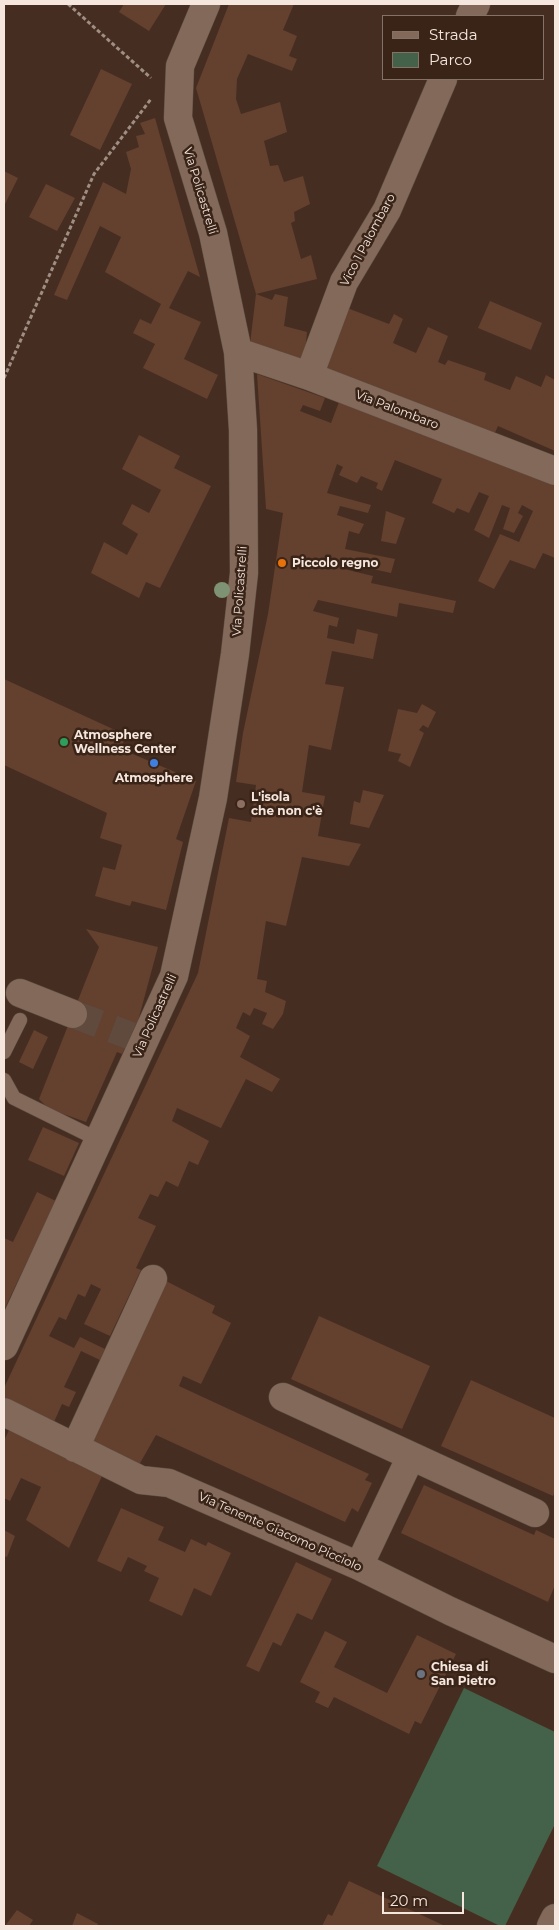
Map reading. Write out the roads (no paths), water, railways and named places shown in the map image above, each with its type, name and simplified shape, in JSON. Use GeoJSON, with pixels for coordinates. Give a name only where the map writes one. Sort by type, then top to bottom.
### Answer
{"type":"FeatureCollection","features":[{"type":"Feature","properties":{"kind":"street","name":"Via Policastrelli"},"geometry":{"type":"LineString","coordinates":[[4,1346],[99,1140],[138,1038],[174,976],[212,798],[235,654],[244,573],[243,430],[238,352],[214,233],[170,90],[206,4]]}},
{"type":"Feature","properties":{"kind":"street","name":"Vico 1 Palombaro"},"geometry":{"type":"LineString","coordinates":[[309,376],[344,282],[386,210],[443,80]]}},
{"type":"Feature","properties":{"kind":"street","name":"Via Palombaro"},"geometry":{"type":"LineString","coordinates":[[238,352],[309,376],[555,471]]}},
{"type":"Feature","properties":{"kind":"street"},"geometry":{"type":"LineString","coordinates":[[20,993],[73,1014]]}},
{"type":"Feature","properties":{"kind":"street"},"geometry":{"type":"LineString","coordinates":[[75,1448],[153,1279]]}},
{"type":"Feature","properties":{"kind":"street"},"geometry":{"type":"LineString","coordinates":[[283,1397],[535,1514]]}},
{"type":"Feature","properties":{"kind":"street","name":"Via Tenente Giacomo Picciolo"},"geometry":{"type":"LineString","coordinates":[[4,1412],[141,1480],[169,1483],[359,1566],[450,1611],[555,1659]]}},
{"type":"Feature","properties":{"kind":"street"},"geometry":{"type":"LineString","coordinates":[[359,1566],[411,1456]]}},
{"type":"Feature","properties":{"kind":"street"},"geometry":{"type":"LineString","coordinates":[[551,1926],[555,1918]]}},
{"type":"Feature","properties":{"kind":"lane"},"geometry":{"type":"LineString","coordinates":[[4,1052],[20,1020]]}},
{"type":"Feature","properties":{"kind":"lane"},"geometry":{"type":"LineString","coordinates":[[4,1080],[14,1098],[99,1140]]}},
{"type":"Feature","properties":{"kind":"tunnel"},"geometry":{"type":"LineString","coordinates":[[73,1014],[131,1036]]}},
{"type":"Feature","properties":{"kind":"place","name":"Piccolo regno"},"geometry":{"type":"Point","coordinates":[282,563]}},
{"type":"Feature","properties":{"kind":"place","name":"Atmosphere Wellness Center"},"geometry":{"type":"Point","coordinates":[64,742]}},
{"type":"Feature","properties":{"kind":"place","name":"Atmosphere"},"geometry":{"type":"Point","coordinates":[154,763]}},
{"type":"Feature","properties":{"kind":"place","name":"L'isola che non c'è"},"geometry":{"type":"Point","coordinates":[241,804]}},
{"type":"Feature","properties":{"kind":"place","name":"Chiesa di San Pietro"},"geometry":{"type":"Point","coordinates":[421,1674]}}]}
